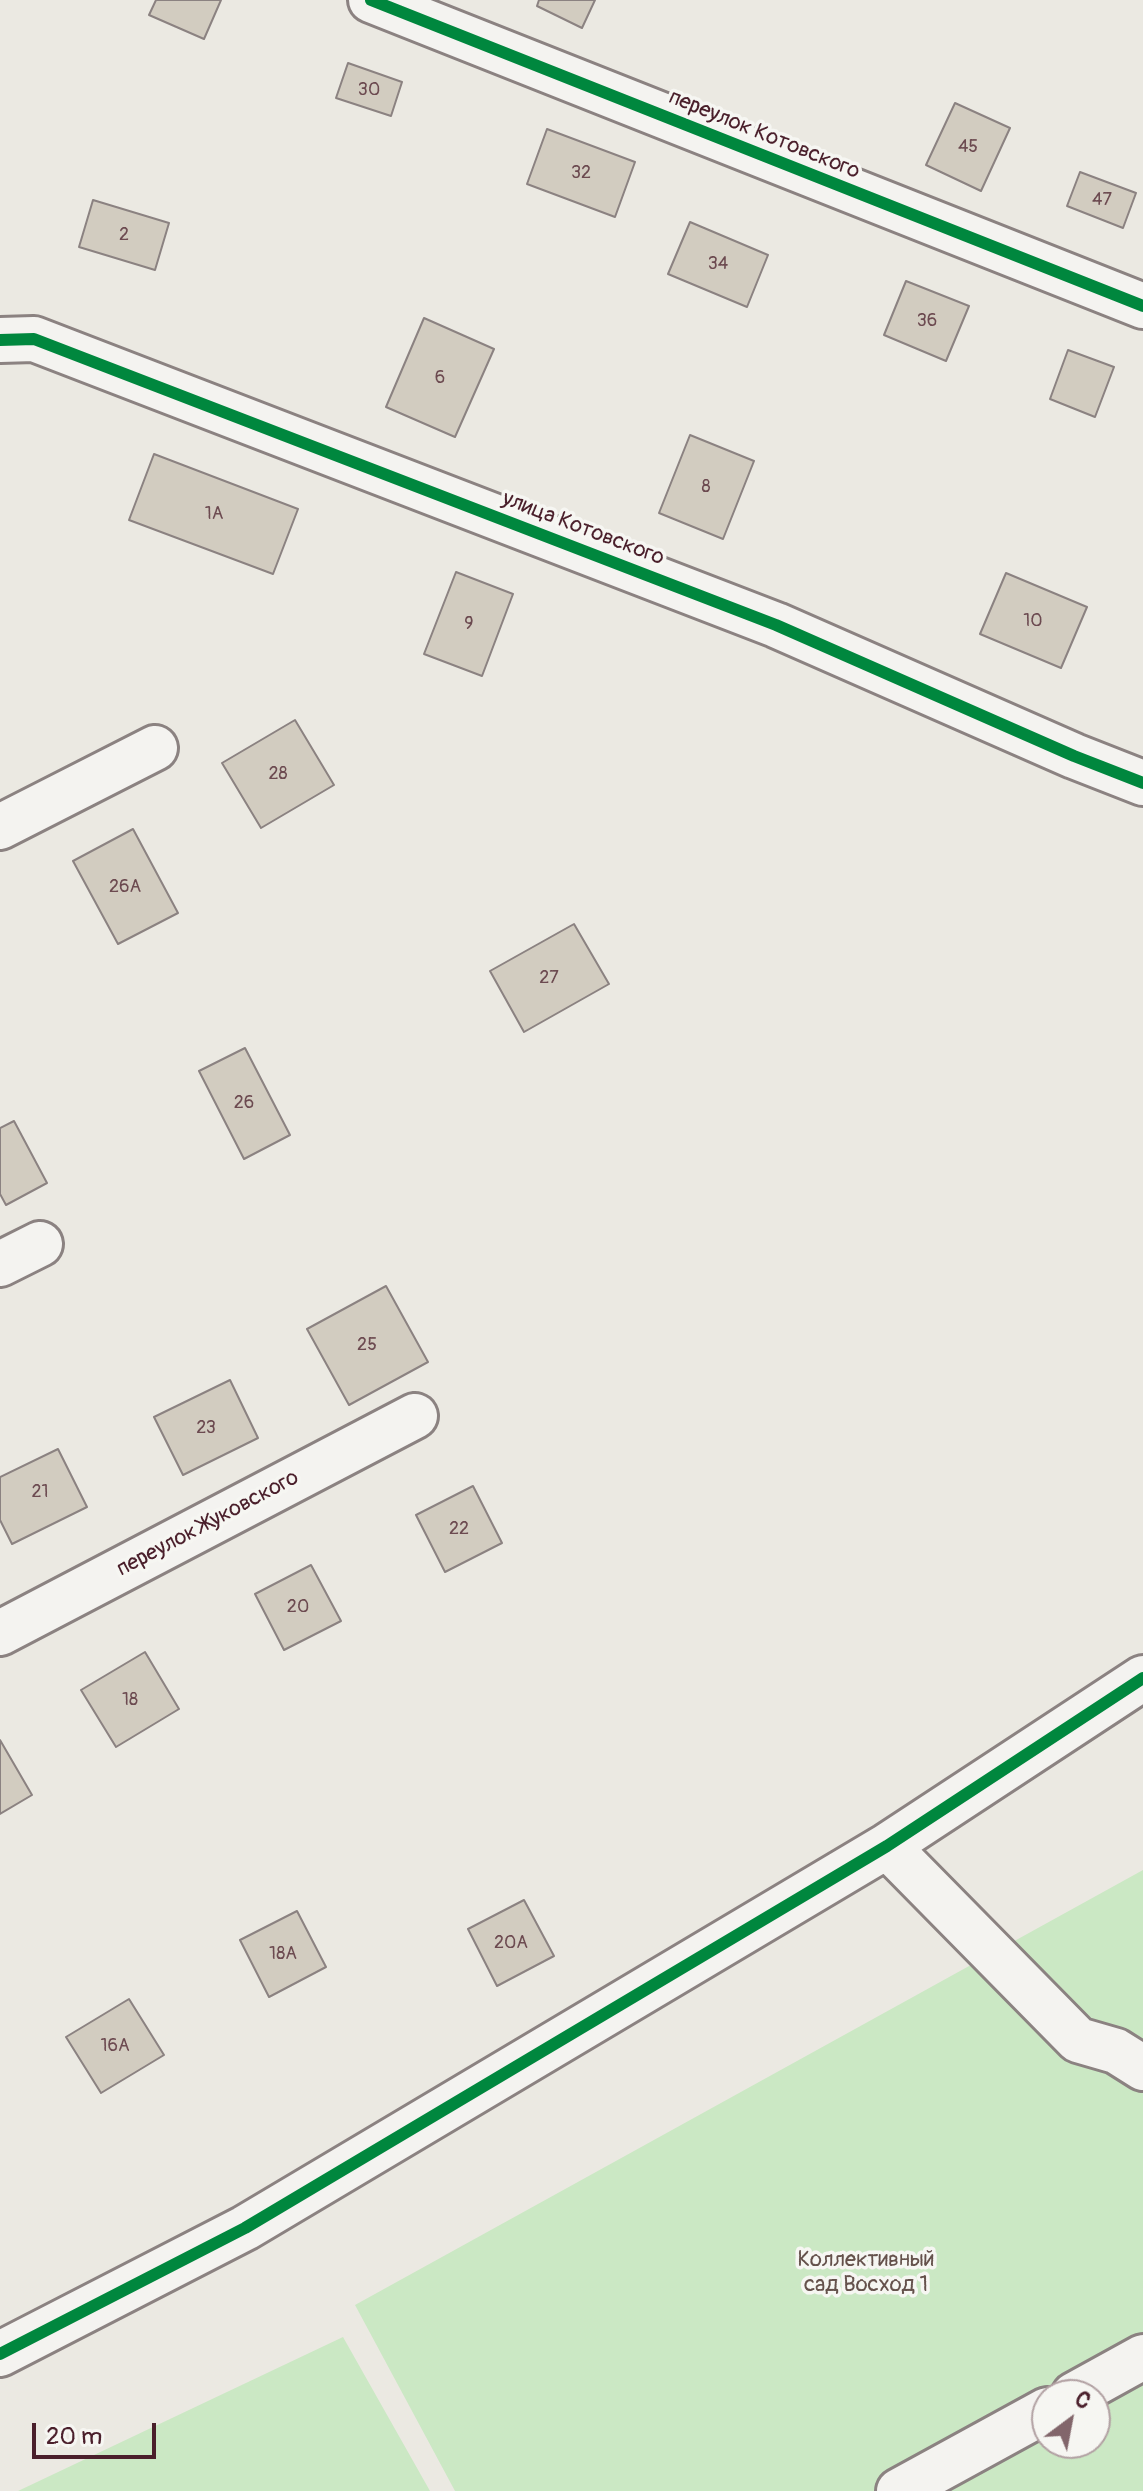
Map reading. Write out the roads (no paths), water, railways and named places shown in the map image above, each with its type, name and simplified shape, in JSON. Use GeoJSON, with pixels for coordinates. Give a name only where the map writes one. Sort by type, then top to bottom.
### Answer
{"type":"FeatureCollection","features":[{"type":"Feature","properties":{"kind":"street","name":"переулок Котовского"},"geometry":{"type":"LineString","coordinates":[[371,0],[1143,306]]}},
{"type":"Feature","properties":{"kind":"street","name":"улица Котовского"},"geometry":{"type":"LineString","coordinates":[[0,340],[34,339],[732,607],[1143,783]]}},
{"type":"Feature","properties":{"kind":"street"},"geometry":{"type":"LineString","coordinates":[[0,827],[155,748]]}},
{"type":"Feature","properties":{"kind":"street"},"geometry":{"type":"LineString","coordinates":[[0,1264],[40,1244]]}},
{"type":"Feature","properties":{"kind":"street","name":"переулок Жуковского"},"geometry":{"type":"LineString","coordinates":[[0,1633],[415,1416]]}},
{"type":"Feature","properties":{"kind":"street"},"geometry":{"type":"LineString","coordinates":[[0,2354],[245,2228],[887,1846],[1143,1678]]}},
{"type":"Feature","properties":{"kind":"street"},"geometry":{"type":"LineString","coordinates":[[887,1846],[1078,2040],[1116,2051],[1143,2068]]}},
{"type":"Feature","properties":{"kind":"street"},"geometry":{"type":"LineString","coordinates":[[1103,2379],[1143,2357]]}},
{"type":"Feature","properties":{"kind":"street"},"geometry":{"type":"LineString","coordinates":[[899,2491],[1031,2419]]}},
{"type":"Feature","properties":{"kind":"park label","name":"Коллективный сад Восход 1"},"geometry":{"type":"Point","coordinates":[866,2272]}}]}
